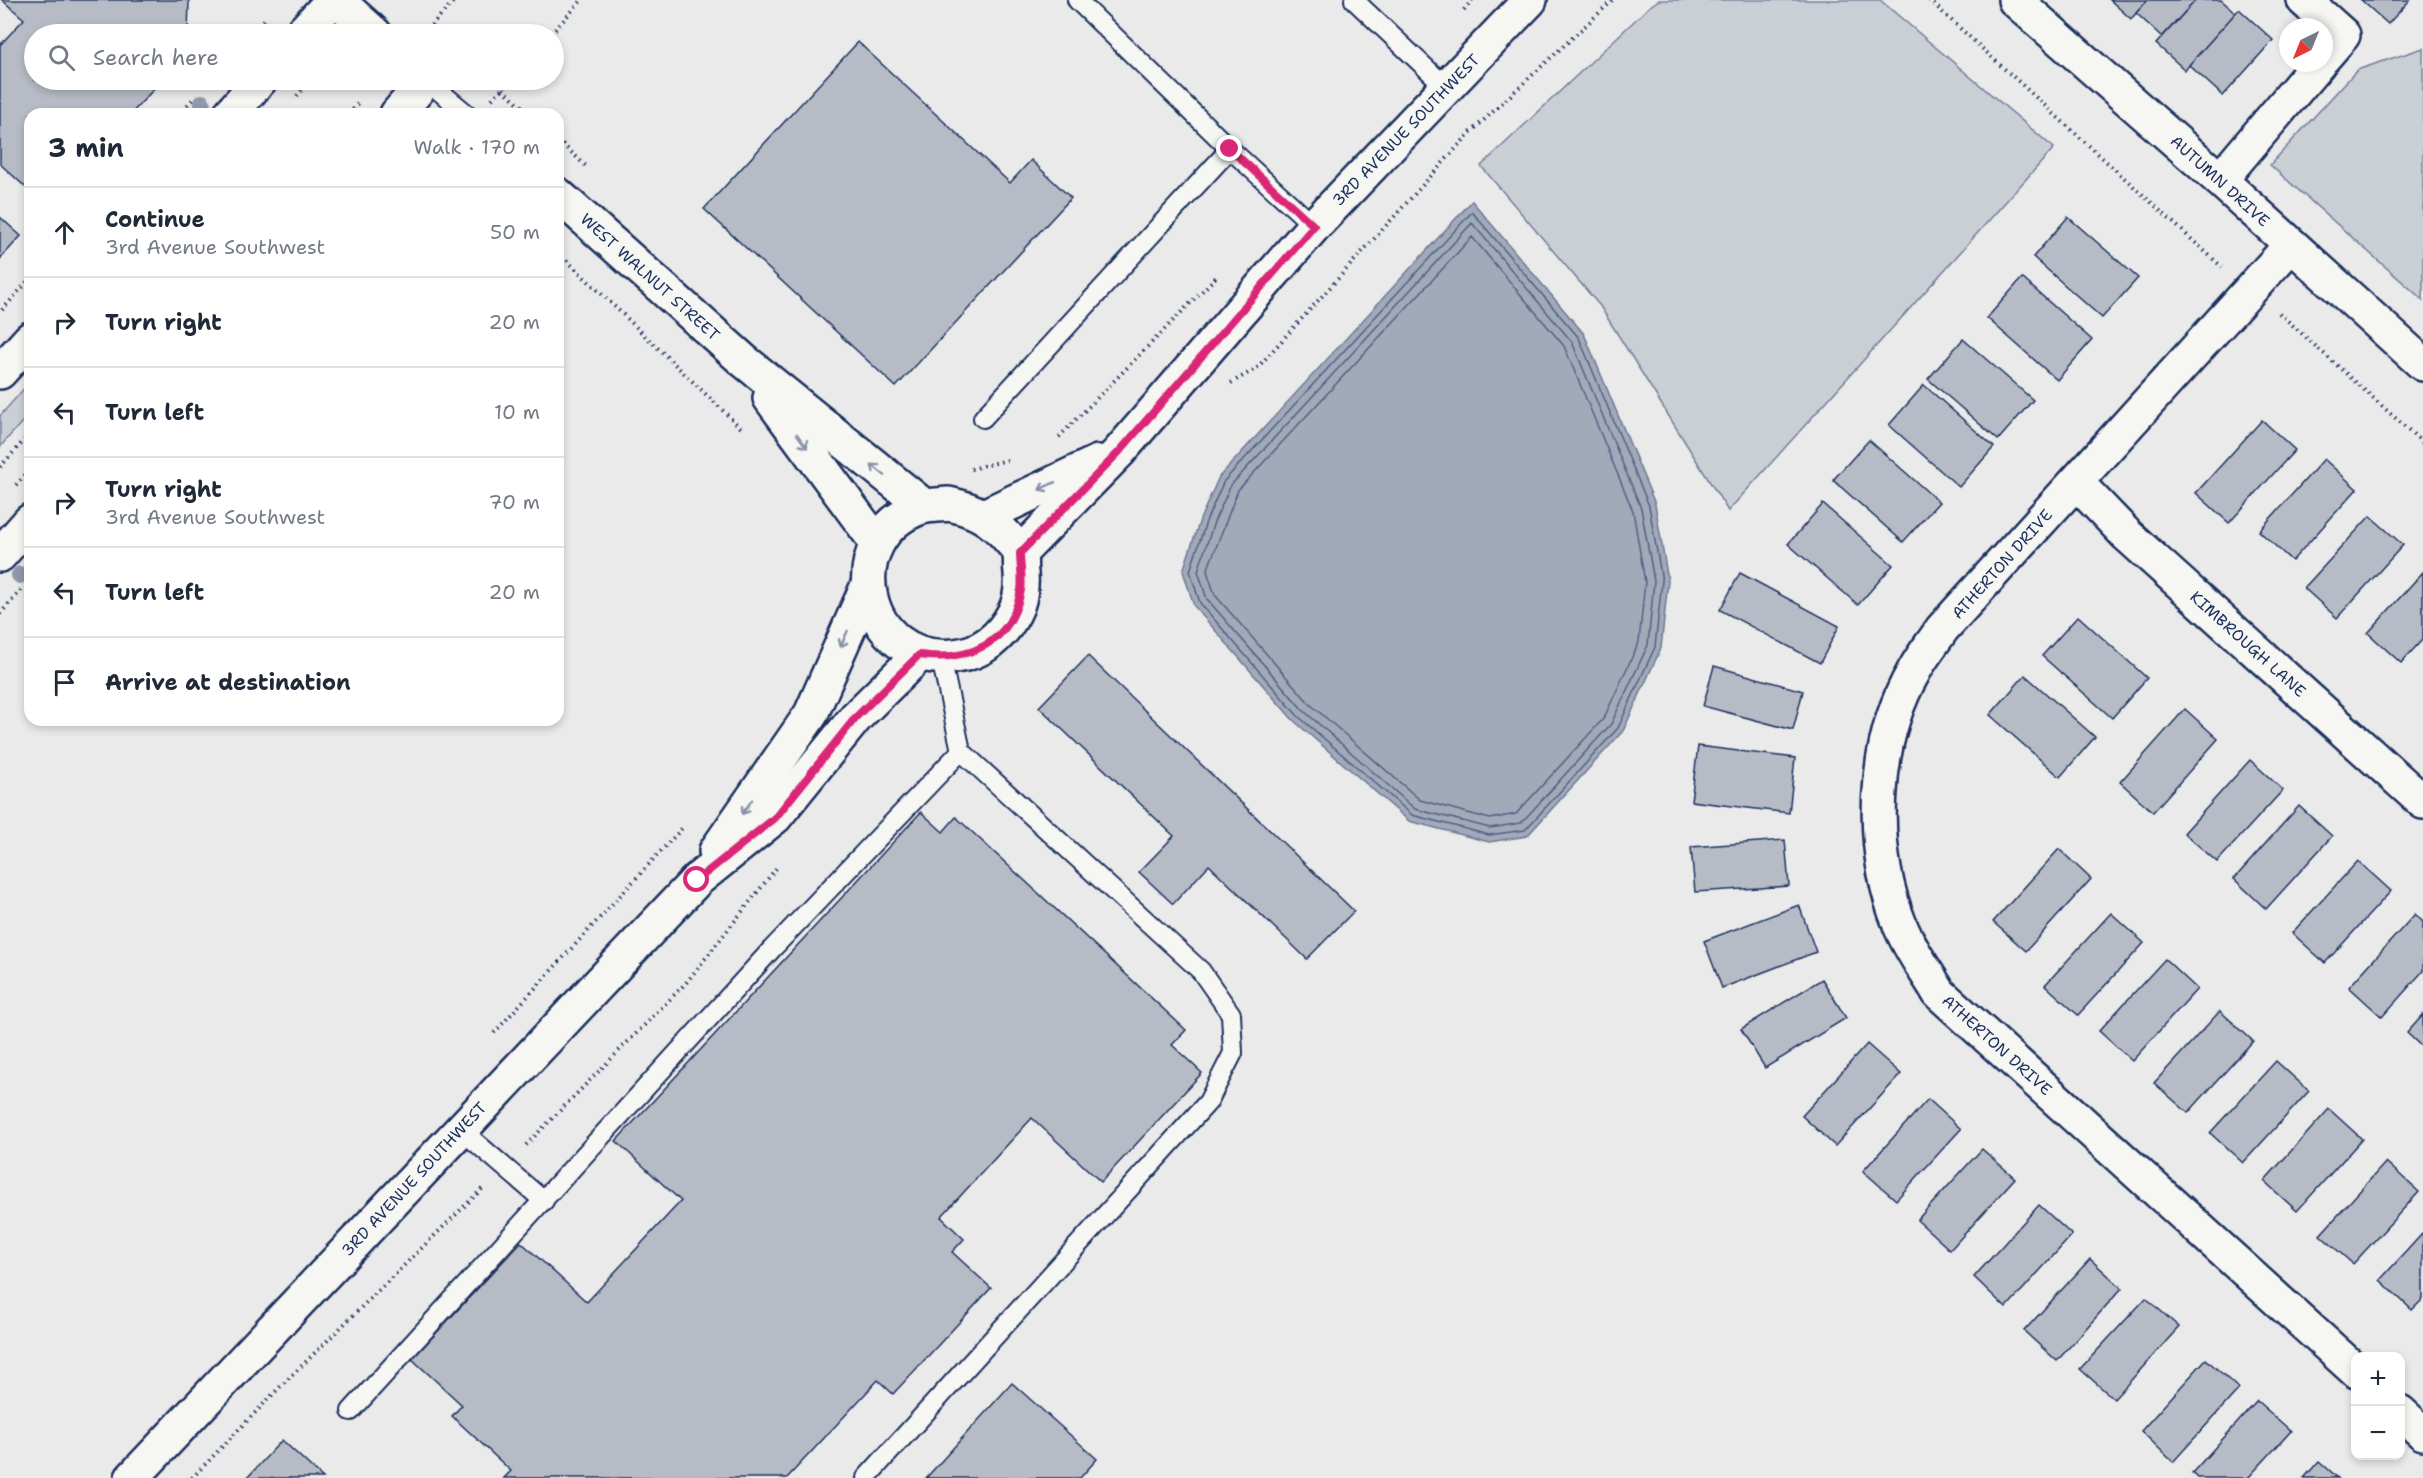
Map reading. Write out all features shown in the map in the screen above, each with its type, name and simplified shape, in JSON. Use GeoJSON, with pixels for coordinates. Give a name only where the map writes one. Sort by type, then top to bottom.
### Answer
{"type":"FeatureCollection","features":[{"type":"Feature","properties":{"kind":"street"},"geometry":{"type":"LineString","coordinates":[[311,24],[335,0],[363,24]]}},
{"type":"Feature","properties":{"kind":"street","name":"3RD AVENUE SOUTHWEST"},"geometry":{"type":"LineString","coordinates":[[1020,553],[1119,452],[1314,226],[1530,0]]}},
{"type":"Feature","properties":{"kind":"street","name":"AUTUMN DRIVE"},"geometry":{"type":"LineString","coordinates":[[2015,0],[2220,180],[2423,364]]}},
{"type":"Feature","properties":{"kind":"street"},"geometry":{"type":"LineString","coordinates":[[2304,0],[2324,18]]}},
{"type":"Feature","properties":{"kind":"street"},"geometry":{"type":"LineString","coordinates":[[2333,26],[2343,35],[2333,47]]}},
{"type":"Feature","properties":{"kind":"street"},"geometry":{"type":"LineString","coordinates":[[2220,180],[2311,72]]}},
{"type":"Feature","properties":{"kind":"street"},"geometry":{"type":"LineString","coordinates":[[235,108],[252,90]]}},
{"type":"Feature","properties":{"kind":"street"},"geometry":{"type":"LineString","coordinates":[[402,108],[417,90]]}},
{"type":"Feature","properties":{"kind":"street","name":"WEST WALNUT STREET"},"geometry":{"type":"LineString","coordinates":[[564,200],[742,360],[924,507]]}},
{"type":"Feature","properties":{"kind":"street","name":"ATHERTON DRIVE"},"geometry":{"type":"LineString","coordinates":[[2291,245],[1942,629],[1910,681],[1891,728],[1879,787],[1881,859],[1900,926],[1939,993],[2351,1367]]}},
{"type":"Feature","properties":{"kind":"street"},"geometry":{"type":"LineString","coordinates":[[0,372],[24,346]]}},
{"type":"Feature","properties":{"kind":"street","name":"WEST WALNUT STREET"},"geometry":{"type":"LineString","coordinates":[[742,360],[877,543]]}},
{"type":"Feature","properties":{"kind":"street","name":"3RD AVENUE SOUTHWEST"},"geometry":{"type":"LineString","coordinates":[[984,516],[1119,452]]}},
{"type":"Feature","properties":{"kind":"street","name":"KIMBROUGH LANE"},"geometry":{"type":"LineString","coordinates":[[2076,482],[2127,535],[2423,802]]}},
{"type":"Feature","properties":{"kind":"street"},"geometry":{"type":"LineString","coordinates":[[949,504],[974,510],[984,516],[995,523],[1020,553],[1022,588],[1016,610],[1004,630],[986,646],[965,655],[930,656],[899,642],[883,626],[872,607],[868,585],[870,564],[877,543],[889,527],[905,515],[924,507],[949,504]]}},
{"type":"Feature","properties":{"kind":"street"},"geometry":{"type":"LineString","coordinates":[[0,555],[24,528]]}},
{"type":"Feature","properties":{"kind":"street","name":"3RD AVENUE SOUTHWEST"},"geometry":{"type":"LineString","coordinates":[[697,880],[811,714],[868,585]]}},
{"type":"Feature","properties":{"kind":"street","name":"3RD AVENUE SOUTHWEST"},"geometry":{"type":"LineString","coordinates":[[132,1478],[697,880],[775,818],[856,717],[930,656]]}},
{"type":"Feature","properties":{"kind":"street"},"geometry":{"type":"LineString","coordinates":[[2405,1417],[2423,1433]]}},
{"type":"Feature","properties":{"kind":"lane"},"geometry":{"type":"LineString","coordinates":[[1077,0],[1230,149],[1314,226]]}},
{"type":"Feature","properties":{"kind":"lane"},"geometry":{"type":"LineString","coordinates":[[1354,0],[1446,87]]}},
{"type":"Feature","properties":{"kind":"lane"},"geometry":{"type":"LineString","coordinates":[[438,90],[460,108]]}},
{"type":"Feature","properties":{"kind":"lane"},"geometry":{"type":"LineString","coordinates":[[983,418],[1230,149]]}},
{"type":"Feature","properties":{"kind":"lane"},"geometry":{"type":"LineString","coordinates":[[866,1478],[1208,1102],[1233,1053],[1231,1014],[1201,971],[961,751],[930,656]]}},
{"type":"Feature","properties":{"kind":"lane"},"geometry":{"type":"LineString","coordinates":[[351,1411],[772,949],[961,751]]}},
{"type":"Feature","properties":{"kind":"lane"},"geometry":{"type":"LineString","coordinates":[[460,1129],[544,1201]]}},
{"type":"Feature","properties":{"kind":"path"},"geometry":{"type":"LineString","coordinates":[[432,24],[455,0]]}},
{"type":"Feature","properties":{"kind":"path"},"geometry":{"type":"LineString","coordinates":[[560,24],[582,0]]}},
{"type":"Feature","properties":{"kind":"path"},"geometry":{"type":"LineString","coordinates":[[1228,386],[1257,368],[1470,133],[1613,0]]}},
{"type":"Feature","properties":{"kind":"path"},"geometry":{"type":"LineString","coordinates":[[1929,0],[2220,266]]}},
{"type":"Feature","properties":{"kind":"path"},"geometry":{"type":"LineString","coordinates":[[503,90],[523,108]]}},
{"type":"Feature","properties":{"kind":"path"},"geometry":{"type":"LineString","coordinates":[[564,258],[744,430]]}},
{"type":"Feature","properties":{"kind":"path"},"geometry":{"type":"LineString","coordinates":[[1054,442],[1222,271]]}},
{"type":"Feature","properties":{"kind":"path"},"geometry":{"type":"LineString","coordinates":[[0,313],[24,286]]}},
{"type":"Feature","properties":{"kind":"path"},"geometry":{"type":"LineString","coordinates":[[2285,319],[2423,443]]}},
{"type":"Feature","properties":{"kind":"path"},"geometry":{"type":"LineString","coordinates":[[0,467],[24,441]]}},
{"type":"Feature","properties":{"kind":"path"},"geometry":{"type":"LineString","coordinates":[[966,471],[1017,458]]}},
{"type":"Feature","properties":{"kind":"path"},"geometry":{"type":"LineString","coordinates":[[0,614],[24,587]]}},
{"type":"Feature","properties":{"kind":"path"},"geometry":{"type":"LineString","coordinates":[[494,1033],[687,823]]}},
{"type":"Feature","properties":{"kind":"path"},"geometry":{"type":"LineString","coordinates":[[192,1478],[280,1387],[504,1167],[686,983],[781,862]]}},
{"type":"Feature","properties":{"kind":"shaded area"},"geometry":{"type":"Polygon","coordinates":[[[1659,0],[1880,0],[2054,148],[1728,511],[1600,306],[1481,166],[1659,0]]]}},
{"type":"Feature","properties":{"kind":"shaded area"},"geometry":{"type":"Polygon","coordinates":[[[2423,48],[2423,300],[2270,165],[2357,70],[2423,48]]]}},
{"type":"Feature","properties":{"kind":"shaded area"},"geometry":{"type":"Polygon","coordinates":[[[24,388],[24,420],[0,447],[0,416],[24,388]]]}},
{"type":"Feature","properties":{"kind":"water"},"geometry":{"type":"Polygon","coordinates":[[[1472,201],[1584,334],[1655,504],[1668,581],[1661,648],[1623,731],[1527,836],[1489,842],[1409,821],[1293,720],[1194,606],[1183,571],[1201,517],[1219,477],[1472,201]]]}},
{"type":"Feature","properties":{"kind":"building"},"geometry":{"type":"Polygon","coordinates":[[[2,0],[189,0],[188,24],[24,24],[24,90],[153,90],[136,108],[24,108],[24,186],[0,164],[0,45],[24,19],[2,0]]]}},
{"type":"Feature","properties":{"kind":"building"},"geometry":{"type":"Polygon","coordinates":[[[2110,0],[2148,0],[2131,19],[2110,0]]]}},
{"type":"Feature","properties":{"kind":"building"},"geometry":{"type":"Polygon","coordinates":[[[2148,0],[2196,0],[2162,37],[2136,13],[2148,0]]]}},
{"type":"Feature","properties":{"kind":"building"},"geometry":{"type":"Polygon","coordinates":[[[2196,0],[2221,0],[2236,13],[2185,70],[2156,44],[2196,0]]]}},
{"type":"Feature","properties":{"kind":"building"},"geometry":{"type":"Polygon","coordinates":[[[2361,0],[2410,0],[2388,24],[2361,0]]]}},
{"type":"Feature","properties":{"kind":"building"},"geometry":{"type":"Polygon","coordinates":[[[2239,9],[2273,40],[2223,96],[2189,65],[2239,9]]]}},
{"type":"Feature","properties":{"kind":"building"},"geometry":{"type":"Polygon","coordinates":[[[858,42],[1010,183],[1031,160],[1071,198],[896,387],[704,209],[858,42]]]}},
{"type":"Feature","properties":{"kind":"building"},"geometry":{"type":"Polygon","coordinates":[[[0,217],[21,236],[0,259],[0,217]]]}},
{"type":"Feature","properties":{"kind":"building"},"geometry":{"type":"Polygon","coordinates":[[[2068,217],[2138,278],[2102,318],[2033,257],[2068,217]]]}},
{"type":"Feature","properties":{"kind":"building"},"geometry":{"type":"Polygon","coordinates":[[[2022,278],[2092,340],[2057,380],[1987,318],[2022,278]]]}},
{"type":"Feature","properties":{"kind":"building"},"geometry":{"type":"Polygon","coordinates":[[[1963,339],[2033,400],[1998,440],[1928,379],[1963,339]]]}},
{"type":"Feature","properties":{"kind":"building"},"geometry":{"type":"Polygon","coordinates":[[[1924,385],[1994,447],[1959,487],[1889,425],[1924,385]]]}},
{"type":"Feature","properties":{"kind":"building"},"geometry":{"type":"Polygon","coordinates":[[[2262,420],[2295,450],[2229,523],[2196,493],[2262,420]]]}},
{"type":"Feature","properties":{"kind":"building"},"geometry":{"type":"Polygon","coordinates":[[[1869,440],[1939,502],[1903,542],[1833,480],[1869,440]]]}},
{"type":"Feature","properties":{"kind":"building"},"geometry":{"type":"Polygon","coordinates":[[[2324,459],[2357,489],[2292,561],[2259,531],[2324,459]]]}},
{"type":"Feature","properties":{"kind":"building"},"geometry":{"type":"Polygon","coordinates":[[[1823,504],[1893,565],[1858,605],[1788,544],[1823,504]]]}},
{"type":"Feature","properties":{"kind":"building"},"geometry":{"type":"Polygon","coordinates":[[[2370,516],[2403,545],[2337,618],[2304,588],[2370,516]]]}},
{"type":"Feature","properties":{"kind":"building"},"geometry":{"type":"Polygon","coordinates":[[[2423,572],[2423,639],[2401,663],[2368,633],[2423,572]]]}},
{"type":"Feature","properties":{"kind":"building"},"geometry":{"type":"Polygon","coordinates":[[[1740,573],[1839,626],[1820,663],[1720,610],[1740,573]]]}},
{"type":"Feature","properties":{"kind":"building"},"geometry":{"type":"Polygon","coordinates":[[[2078,616],[2147,678],[2112,718],[2042,656],[2078,616]]]}},
{"type":"Feature","properties":{"kind":"building"},"geometry":{"type":"Polygon","coordinates":[[[1088,656],[1354,911],[1307,959],[1209,865],[1173,904],[1139,872],[1174,836],[1039,707],[1088,656]]]}},
{"type":"Feature","properties":{"kind":"building"},"geometry":{"type":"Polygon","coordinates":[[[1714,666],[1803,691],[1793,730],[1703,706],[1714,666]]]}},
{"type":"Feature","properties":{"kind":"building"},"geometry":{"type":"Polygon","coordinates":[[[2025,675],[2095,737],[2060,777],[1990,715],[2025,675]]]}},
{"type":"Feature","properties":{"kind":"building"},"geometry":{"type":"Polygon","coordinates":[[[2185,709],[2218,739],[2153,812],[2120,782],[2185,709]]]}},
{"type":"Feature","properties":{"kind":"building"},"geometry":{"type":"Polygon","coordinates":[[[1698,746],[1795,758],[1789,813],[1691,801],[1698,746]]]}},
{"type":"Feature","properties":{"kind":"building"},"geometry":{"type":"Polygon","coordinates":[[[2250,760],[2283,790],[2217,862],[2184,833],[2250,760]]]}},
{"type":"Feature","properties":{"kind":"building"},"geometry":{"type":"Polygon","coordinates":[[[2299,806],[2332,836],[2266,909],[2234,879],[2299,806]]]}},
{"type":"Feature","properties":{"kind":"building"},"geometry":{"type":"Polygon","coordinates":[[[921,812],[943,832],[956,817],[1186,1030],[1172,1045],[1202,1073],[1101,1182],[1032,1118],[941,1217],[964,1239],[952,1252],[991,1288],[893,1394],[878,1380],[787,1478],[504,1478],[511,1471],[452,1416],[462,1405],[412,1359],[521,1242],[587,1302],[681,1201],[616,1141],[921,812]]]}},
{"type":"Feature","properties":{"kind":"building"},"geometry":{"type":"Polygon","coordinates":[[[1785,840],[1789,886],[1695,892],[1691,847],[1785,840]]]}},
{"type":"Feature","properties":{"kind":"building"},"geometry":{"type":"Polygon","coordinates":[[[2059,849],[2091,879],[2026,951],[1993,922],[2059,849]]]}},
{"type":"Feature","properties":{"kind":"building"},"geometry":{"type":"Polygon","coordinates":[[[2358,861],[2391,891],[2325,963],[2292,933],[2358,861]]]}},
{"type":"Feature","properties":{"kind":"building"},"geometry":{"type":"Polygon","coordinates":[[[1799,905],[1816,952],[1722,988],[1704,941],[1799,905]]]}},
{"type":"Feature","properties":{"kind":"building"},"geometry":{"type":"Polygon","coordinates":[[[2111,913],[2144,943],[2078,1015],[2045,985],[2111,913]]]}},
{"type":"Feature","properties":{"kind":"building"},"geometry":{"type":"Polygon","coordinates":[[[2415,914],[2423,922],[2423,971],[2382,1017],[2349,987],[2415,914]]]}},
{"type":"Feature","properties":{"kind":"building"},"geometry":{"type":"Polygon","coordinates":[[[2165,959],[2197,989],[2132,1061],[2099,1031],[2165,959]]]}},
{"type":"Feature","properties":{"kind":"building"},"geometry":{"type":"Polygon","coordinates":[[[1822,979],[1846,1018],[1765,1068],[1741,1029],[1822,979]]]}},
{"type":"Feature","properties":{"kind":"building"},"geometry":{"type":"Polygon","coordinates":[[[2220,1011],[2253,1041],[2188,1113],[2154,1083],[2220,1011]]]}},
{"type":"Feature","properties":{"kind":"building"},"geometry":{"type":"Polygon","coordinates":[[[2423,1015],[2423,1048],[2407,1033],[2423,1015]]]}},
{"type":"Feature","properties":{"kind":"building"},"geometry":{"type":"Polygon","coordinates":[[[1867,1044],[1901,1074],[1835,1146],[1802,1116],[1867,1044]]]}},
{"type":"Feature","properties":{"kind":"building"},"geometry":{"type":"Polygon","coordinates":[[[2276,1061],[2309,1091],[2243,1163],[2210,1133],[2276,1061]]]}},
{"type":"Feature","properties":{"kind":"building"},"geometry":{"type":"Polygon","coordinates":[[[1928,1099],[1961,1129],[1896,1200],[1863,1171],[1928,1099]]]}},
{"type":"Feature","properties":{"kind":"building"},"geometry":{"type":"Polygon","coordinates":[[[2329,1109],[2362,1139],[2297,1211],[2264,1181],[2329,1109]]]}},
{"type":"Feature","properties":{"kind":"building"},"geometry":{"type":"Polygon","coordinates":[[[1982,1149],[2015,1178],[1950,1250],[1917,1220],[1982,1149]]]}},
{"type":"Feature","properties":{"kind":"building"},"geometry":{"type":"Polygon","coordinates":[[[2386,1162],[2419,1192],[2353,1264],[2320,1235],[2386,1162]]]}},
{"type":"Feature","properties":{"kind":"building"},"geometry":{"type":"Polygon","coordinates":[[[2039,1205],[2072,1235],[2006,1308],[1974,1277],[2039,1205]]]}},
{"type":"Feature","properties":{"kind":"building"},"geometry":{"type":"Polygon","coordinates":[[[2423,1233],[2423,1299],[2412,1310],[2380,1280],[2423,1233]]]}},
{"type":"Feature","properties":{"kind":"building"},"geometry":{"type":"Polygon","coordinates":[[[2090,1259],[2122,1288],[2057,1361],[2024,1331],[2090,1259]]]}},
{"type":"Feature","properties":{"kind":"building"},"geometry":{"type":"Polygon","coordinates":[[[2146,1298],[2179,1327],[2114,1399],[2080,1369],[2146,1298]]]}},
{"type":"Feature","properties":{"kind":"building"},"geometry":{"type":"Polygon","coordinates":[[[2206,1359],[2239,1389],[2173,1462],[2141,1431],[2206,1359]]]}},
{"type":"Feature","properties":{"kind":"building"},"geometry":{"type":"Polygon","coordinates":[[[1012,1383],[1097,1459],[1080,1478],[926,1478],[1012,1383]]]}},
{"type":"Feature","properties":{"kind":"building"},"geometry":{"type":"Polygon","coordinates":[[[2257,1401],[2291,1431],[2248,1478],[2197,1478],[2192,1473],[2257,1401]]]}},
{"type":"Feature","properties":{"kind":"building"},"geometry":{"type":"Polygon","coordinates":[[[282,1440],[323,1478],[247,1478],[282,1440]]]}},
{"type":"Feature","properties":{"kind":"building"},"geometry":{"type":"Polygon","coordinates":[[[2319,1461],[2338,1478],[2304,1478],[2319,1461]]]}},
{"type":"Feature","properties":{"kind":"route"},"geometry":{"type":"LineString","coordinates":[[697,880],[775,818],[856,717],[919,655],[942,658],[965,655],[986,646],[1004,630],[1016,610],[1022,588],[1020,553],[1119,452],[1314,226],[1230,149]]}}]}
